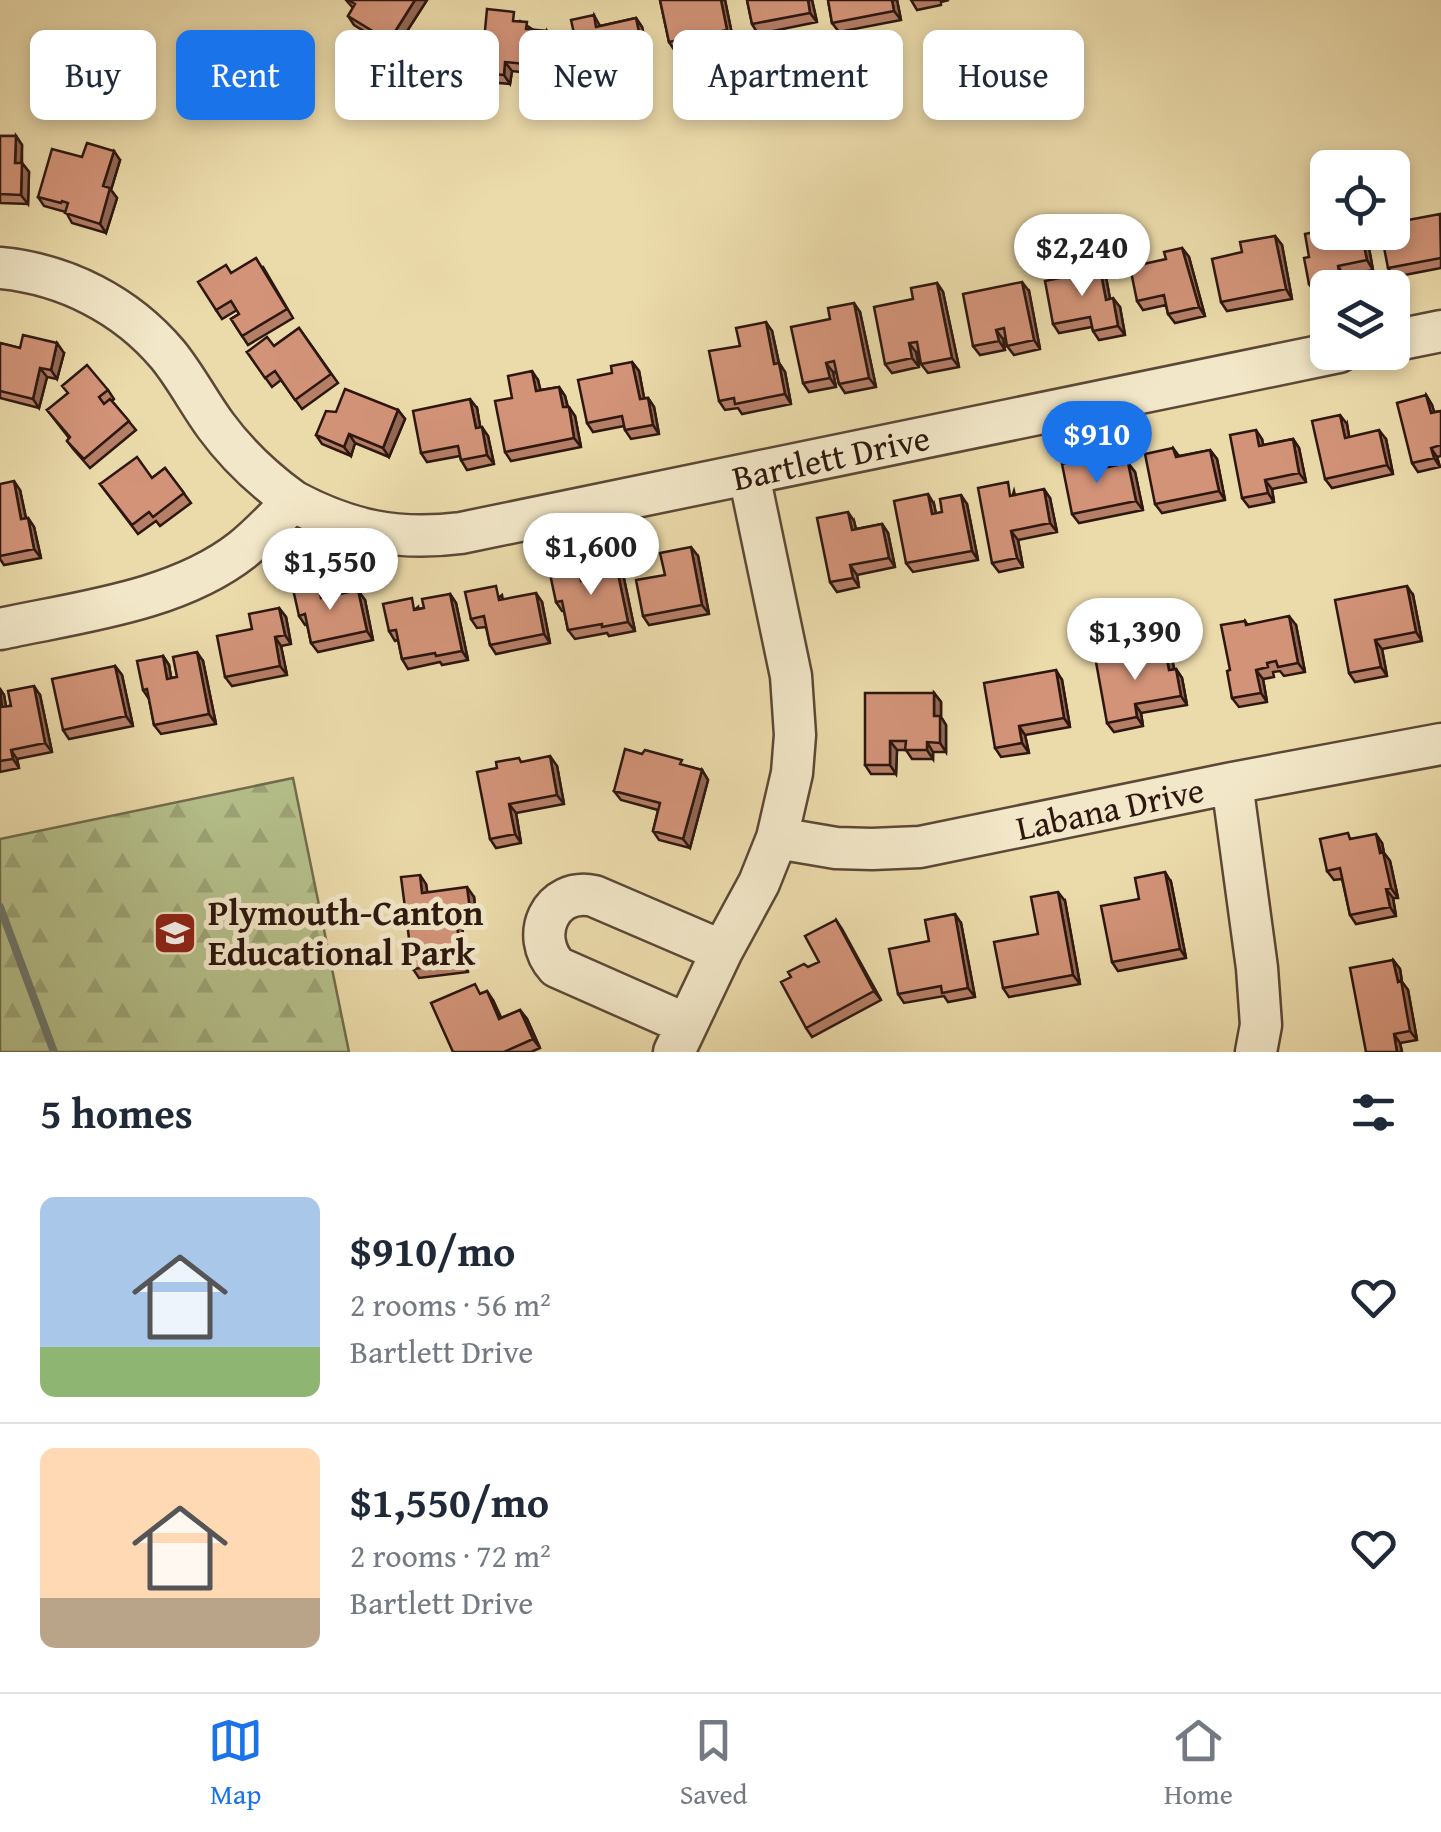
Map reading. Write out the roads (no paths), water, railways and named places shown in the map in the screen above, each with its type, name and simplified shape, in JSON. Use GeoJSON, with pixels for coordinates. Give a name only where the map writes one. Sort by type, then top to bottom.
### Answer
{"type":"FeatureCollection","features":[{"type":"Feature","properties":{"kind":"street","name":"Bartlett Drive"},"geometry":{"type":"LineString","coordinates":[[0,268],[62,281],[125,314],[170,357],[215,424],[265,481],[324,518],[400,536],[480,530],[1310,358]]}},
{"type":"Feature","properties":{"kind":"street"},"geometry":{"type":"LineString","coordinates":[[1410,338],[1441,332]]}},
{"type":"Feature","properties":{"kind":"street"},"geometry":{"type":"LineString","coordinates":[[722,951],[580,893],[565,897],[544,931],[549,957],[558,966],[680,1038],[759,883],[778,838],[792,773],[794,706],[749,475]]}},
{"type":"Feature","properties":{"kind":"street"},"geometry":{"type":"LineString","coordinates":[[0,628],[130,602],[180,585],[243,549],[293,501]]}},
{"type":"Feature","properties":{"kind":"street","name":"Labana Drive"},"geometry":{"type":"LineString","coordinates":[[778,838],[836,848],[920,846],[1441,744]]}},
{"type":"Feature","properties":{"kind":"street"},"geometry":{"type":"LineString","coordinates":[[1232,783],[1257,968],[1261,1024],[1256,1052]]}},
{"type":"Feature","properties":{"kind":"waterway"},"geometry":{"type":"LineString","coordinates":[[0,907],[54,1052]]}},
{"type":"Feature","properties":{"kind":"place","name":"Plymouth-Canton Educational Park"},"geometry":{"type":"Point","coordinates":[175,933]}}]}
